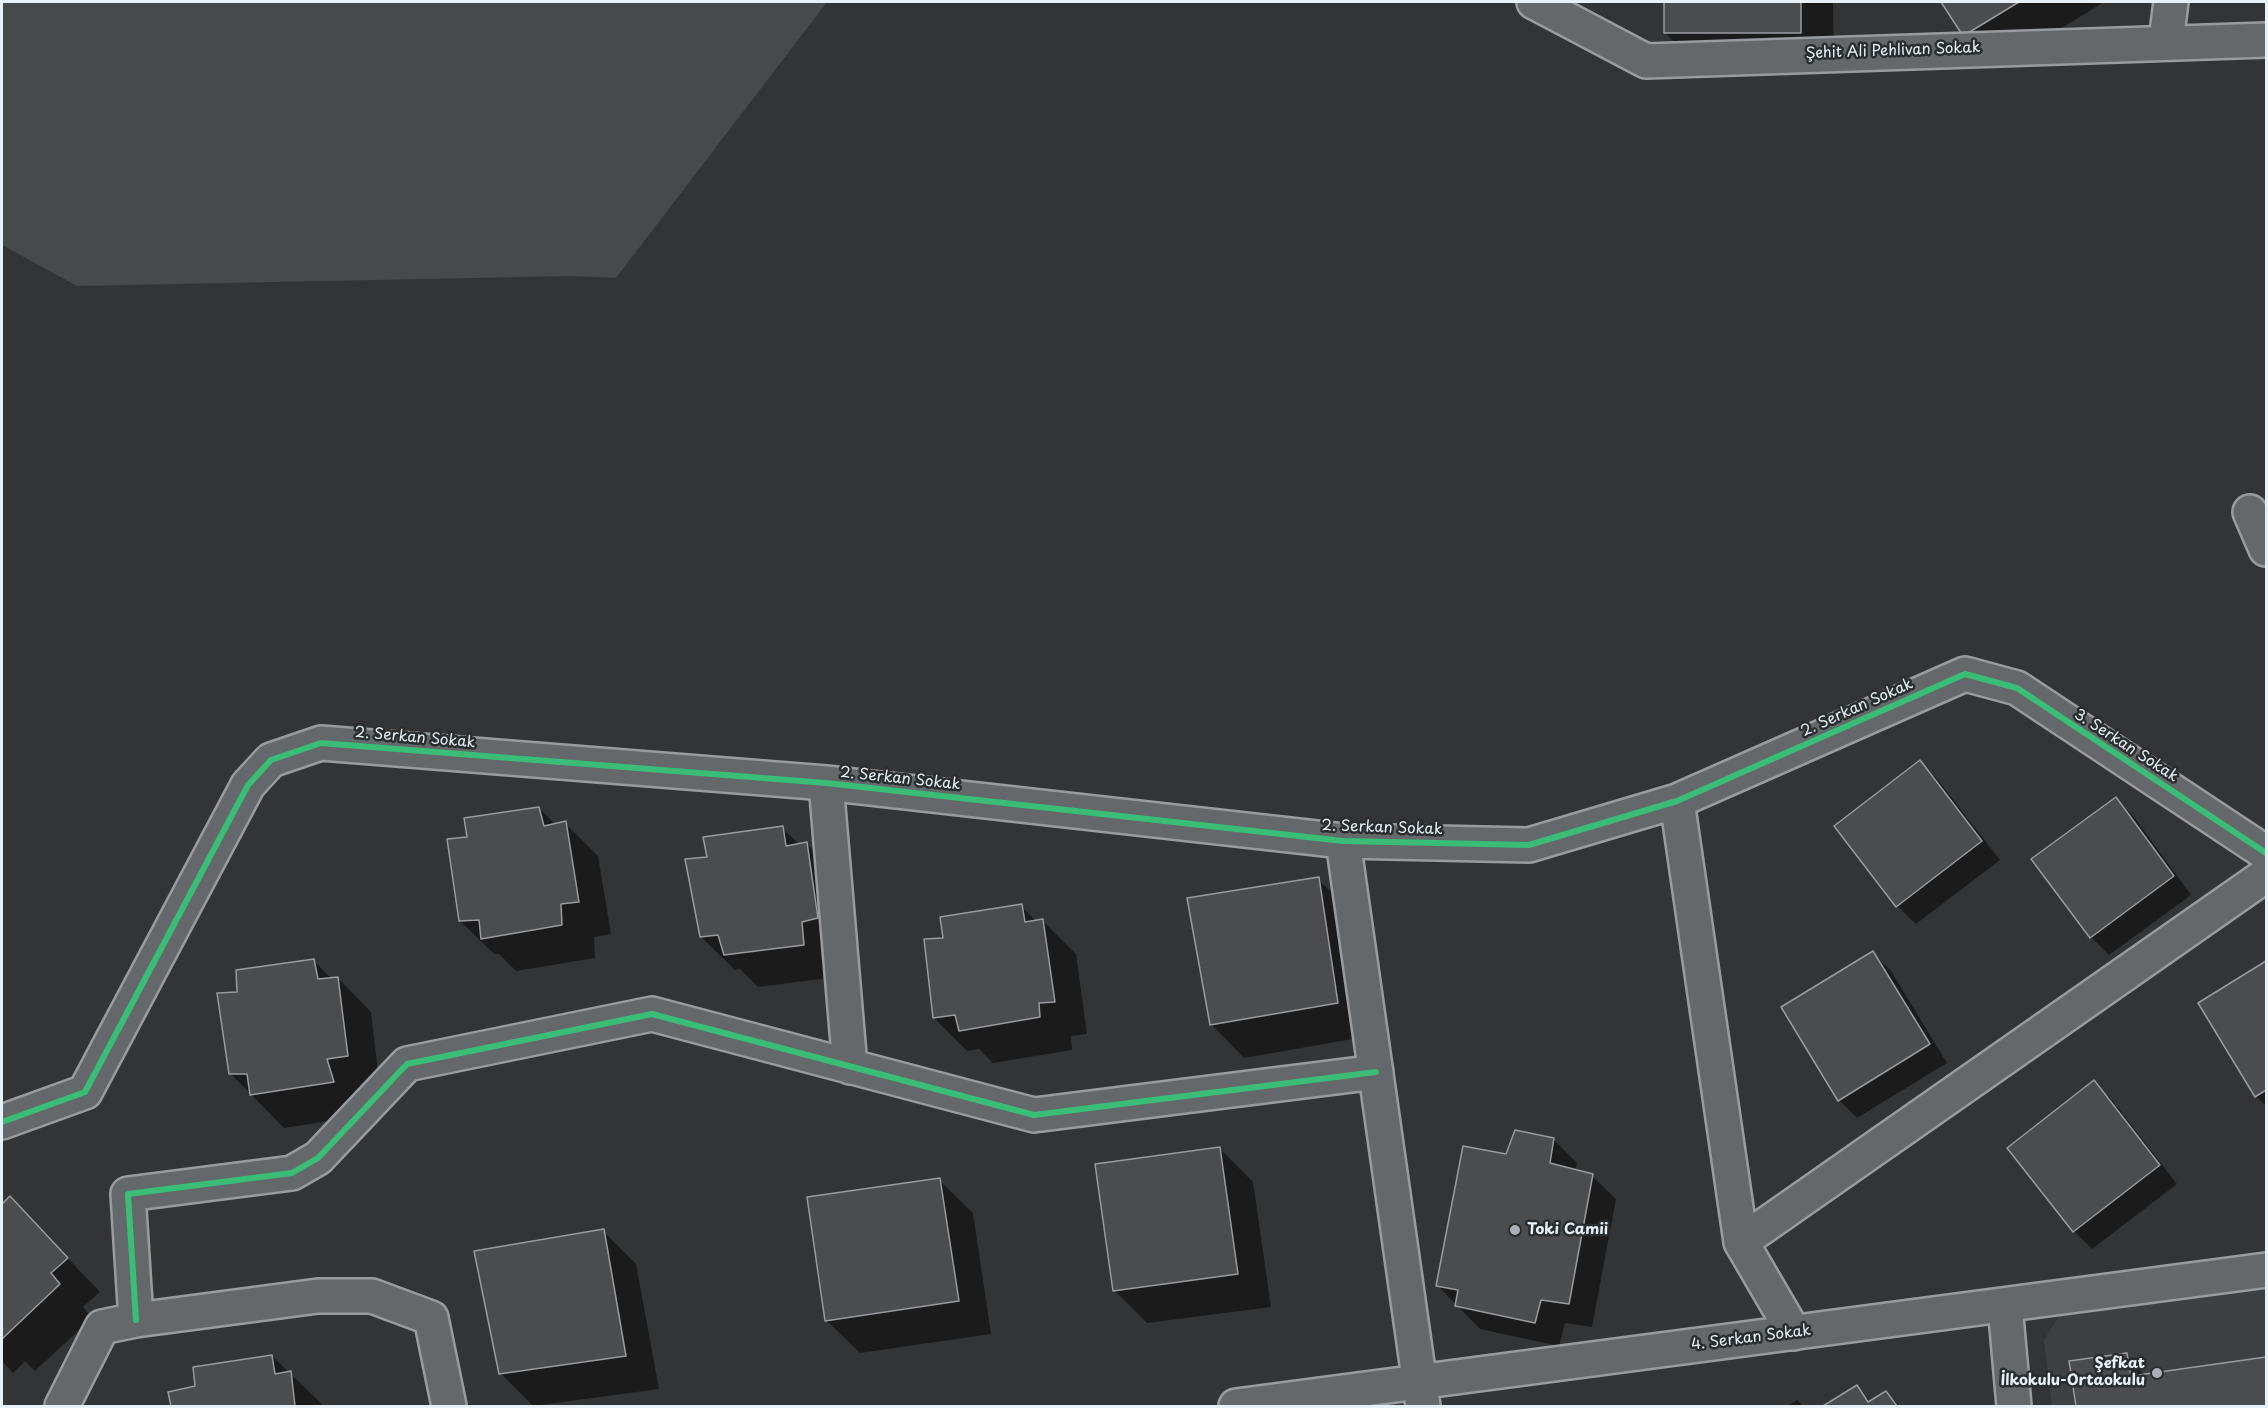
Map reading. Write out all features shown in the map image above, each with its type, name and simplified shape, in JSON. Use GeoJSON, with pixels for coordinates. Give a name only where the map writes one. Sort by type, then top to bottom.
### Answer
{"type":"FeatureCollection","features":[{"type":"Feature","properties":{"kind":"street","name":"Şehit Ali Pehlivan Sokak"},"geometry":{"type":"LineString","coordinates":[[1534,2],[1646,61],[2166,41],[2266,40]]}},
{"type":"Feature","properties":{"kind":"street"},"geometry":{"type":"LineString","coordinates":[[2166,41],[2171,2]]}},
{"type":"Feature","properties":{"kind":"street"},"geometry":{"type":"LineString","coordinates":[[2250,512],[2266,549]]}},
{"type":"Feature","properties":{"kind":"street","name":"2. Serkan Sokak"},"geometry":{"type":"LineString","coordinates":[[2,1122],[85,1092],[248,785],[271,760],[321,743],[826,783],[1343,841],[1529,845],[1677,801],[1965,674]]}},
{"type":"Feature","properties":{"kind":"street","name":"3. Serkan Sokak"},"geometry":{"type":"LineString","coordinates":[[1965,674],[2017,688],[2266,853]]}},
{"type":"Feature","properties":{"kind":"street"},"geometry":{"type":"LineString","coordinates":[[826,783],[850,1067]]}},
{"type":"Feature","properties":{"kind":"street"},"geometry":{"type":"LineString","coordinates":[[1677,801],[1741,1242],[1794,1333]]}},
{"type":"Feature","properties":{"kind":"street"},"geometry":{"type":"LineString","coordinates":[[1343,841],[1421,1394]]}},
{"type":"Feature","properties":{"kind":"street"},"geometry":{"type":"LineString","coordinates":[[1741,1242],[2266,875]]}},
{"type":"Feature","properties":{"kind":"street"},"geometry":{"type":"LineString","coordinates":[[136,1320],[128,1194],[292,1173],[318,1158],[406,1064],[652,1014],[1034,1115],[1376,1072]]}},
{"type":"Feature","properties":{"kind":"street","name":"4. Serkan Sokak"},"geometry":{"type":"LineString","coordinates":[[1236,1407],[1421,1394],[1794,1333],[2266,1270]]}},
{"type":"Feature","properties":{"kind":"street"},"geometry":{"type":"LineString","coordinates":[[62,1407],[102,1327],[136,1320],[318,1296],[372,1296],[431,1318],[449,1407]]}},
{"type":"Feature","properties":{"kind":"street"},"geometry":{"type":"LineString","coordinates":[[2005,1305],[2014,1407]]}},
{"type":"Feature","properties":{"kind":"shaded area"},"geometry":{"type":"Polygon","coordinates":[[[2,2],[827,2],[616,278],[571,276],[77,286],[2,245],[2,2]]]}},
{"type":"Feature","properties":{"kind":"shaded area","name":"Şefkat İlkokulu-Ortaokulu"},"geometry":{"type":"Polygon","coordinates":[[[2266,1288],[2266,1406],[2052,1406],[2044,1340],[2066,1305],[2266,1288]]]}},
{"type":"Feature","properties":{"kind":"building"},"geometry":{"type":"Polygon","coordinates":[[[1664,2],[1801,2],[1801,33],[1664,33],[1664,2]]]}},
{"type":"Feature","properties":{"kind":"building"},"geometry":{"type":"Polygon","coordinates":[[[1941,2],[2019,2],[1963,36],[1941,2]]]}},
{"type":"Feature","properties":{"kind":"building"},"geometry":{"type":"Polygon","coordinates":[[[1920,760],[1982,841],[1896,907],[1834,826],[1920,760]]]}},
{"type":"Feature","properties":{"kind":"building"},"geometry":{"type":"Polygon","coordinates":[[[2116,797],[2174,876],[2090,938],[2031,859],[2116,797]]]}},
{"type":"Feature","properties":{"kind":"building"},"geometry":{"type":"Polygon","coordinates":[[[539,807],[544,826],[566,821],[579,902],[561,904],[562,925],[481,939],[479,920],[459,921],[447,839],[467,837],[464,818],[539,807]]]}},
{"type":"Feature","properties":{"kind":"building"},"geometry":{"type":"Polygon","coordinates":[[[783,826],[786,846],[807,842],[818,918],[802,922],[804,945],[724,955],[718,935],[700,937],[685,859],[707,857],[703,837],[783,826]]]}},
{"type":"Feature","properties":{"kind":"building"},"geometry":{"type":"Polygon","coordinates":[[[1319,877],[1338,1003],[1210,1025],[1187,898],[1319,877]]]}},
{"type":"Feature","properties":{"kind":"building"},"geometry":{"type":"Polygon","coordinates":[[[1022,904],[1025,922],[1043,919],[1055,1002],[1039,1003],[1040,1017],[959,1031],[955,1015],[933,1018],[924,939],[943,938],[940,917],[1022,904]]]}},
{"type":"Feature","properties":{"kind":"building"},"geometry":{"type":"Polygon","coordinates":[[[1873,951],[1930,1044],[1838,1101],[1781,1007],[1873,951]]]}},
{"type":"Feature","properties":{"kind":"building"},"geometry":{"type":"Polygon","coordinates":[[[314,959],[318,979],[338,977],[348,1056],[327,1059],[334,1082],[250,1095],[247,1074],[229,1074],[217,993],[237,992],[236,970],[314,959]]]}},
{"type":"Feature","properties":{"kind":"building"},"geometry":{"type":"Polygon","coordinates":[[[2266,961],[2266,1090],[2255,1097],[2198,1003],[2266,961]]]}},
{"type":"Feature","properties":{"kind":"building"},"geometry":{"type":"Polygon","coordinates":[[[2094,1080],[2160,1165],[2073,1232],[2007,1148],[2094,1080]]]}},
{"type":"Feature","properties":{"kind":"building","name":"Toki Camii"},"geometry":{"type":"Polygon","coordinates":[[[1515,1130],[1554,1138],[1550,1163],[1593,1174],[1569,1304],[1541,1300],[1535,1323],[1455,1306],[1458,1290],[1436,1286],[1463,1146],[1506,1154],[1515,1130]]]}},
{"type":"Feature","properties":{"kind":"building"},"geometry":{"type":"Polygon","coordinates":[[[1220,1147],[1238,1274],[1113,1291],[1095,1164],[1220,1147]]]}},
{"type":"Feature","properties":{"kind":"building"},"geometry":{"type":"Polygon","coordinates":[[[940,1178],[959,1301],[825,1321],[807,1197],[940,1178]]]}},
{"type":"Feature","properties":{"kind":"building"},"geometry":{"type":"Polygon","coordinates":[[[10,1196],[68,1258],[51,1273],[60,1284],[2,1339],[2,1204],[10,1196]]]}},
{"type":"Feature","properties":{"kind":"building"},"geometry":{"type":"Polygon","coordinates":[[[604,1229],[626,1356],[499,1374],[474,1251],[604,1229]]]}},
{"type":"Feature","properties":{"kind":"building"},"geometry":{"type":"Polygon","coordinates":[[[2127,1353],[2131,1376],[2266,1357],[2266,1406],[2076,1406],[2069,1361],[2127,1353]]]}},
{"type":"Feature","properties":{"kind":"building"},"geometry":{"type":"Polygon","coordinates":[[[272,1355],[275,1374],[291,1371],[295,1406],[171,1406],[168,1392],[195,1386],[193,1367],[272,1355]]]}},
{"type":"Feature","properties":{"kind":"building"},"geometry":{"type":"Polygon","coordinates":[[[1857,1385],[1868,1402],[1886,1391],[1897,1406],[1823,1406],[1857,1385]]]}},
{"type":"Feature","properties":{"kind":"cycle path"},"geometry":{"type":"LineString","coordinates":[[2,1122],[85,1092],[248,785],[271,760],[321,743],[826,783],[1343,841],[1529,845],[1677,801],[1965,674],[2017,688],[2266,853]]}},
{"type":"Feature","properties":{"kind":"cycle path"},"geometry":{"type":"LineString","coordinates":[[136,1320],[128,1194],[292,1173],[318,1158],[407,1064],[652,1014],[1034,1115],[1376,1072]]}},
{"type":"Feature","properties":{"kind":"place","name":"Toki Camii"},"geometry":{"type":"Point","coordinates":[1515,1230]}},
{"type":"Feature","properties":{"kind":"place","name":"Şefkat İlkokulu-Ortaokulu"},"geometry":{"type":"Point","coordinates":[2157,1373]}}]}
